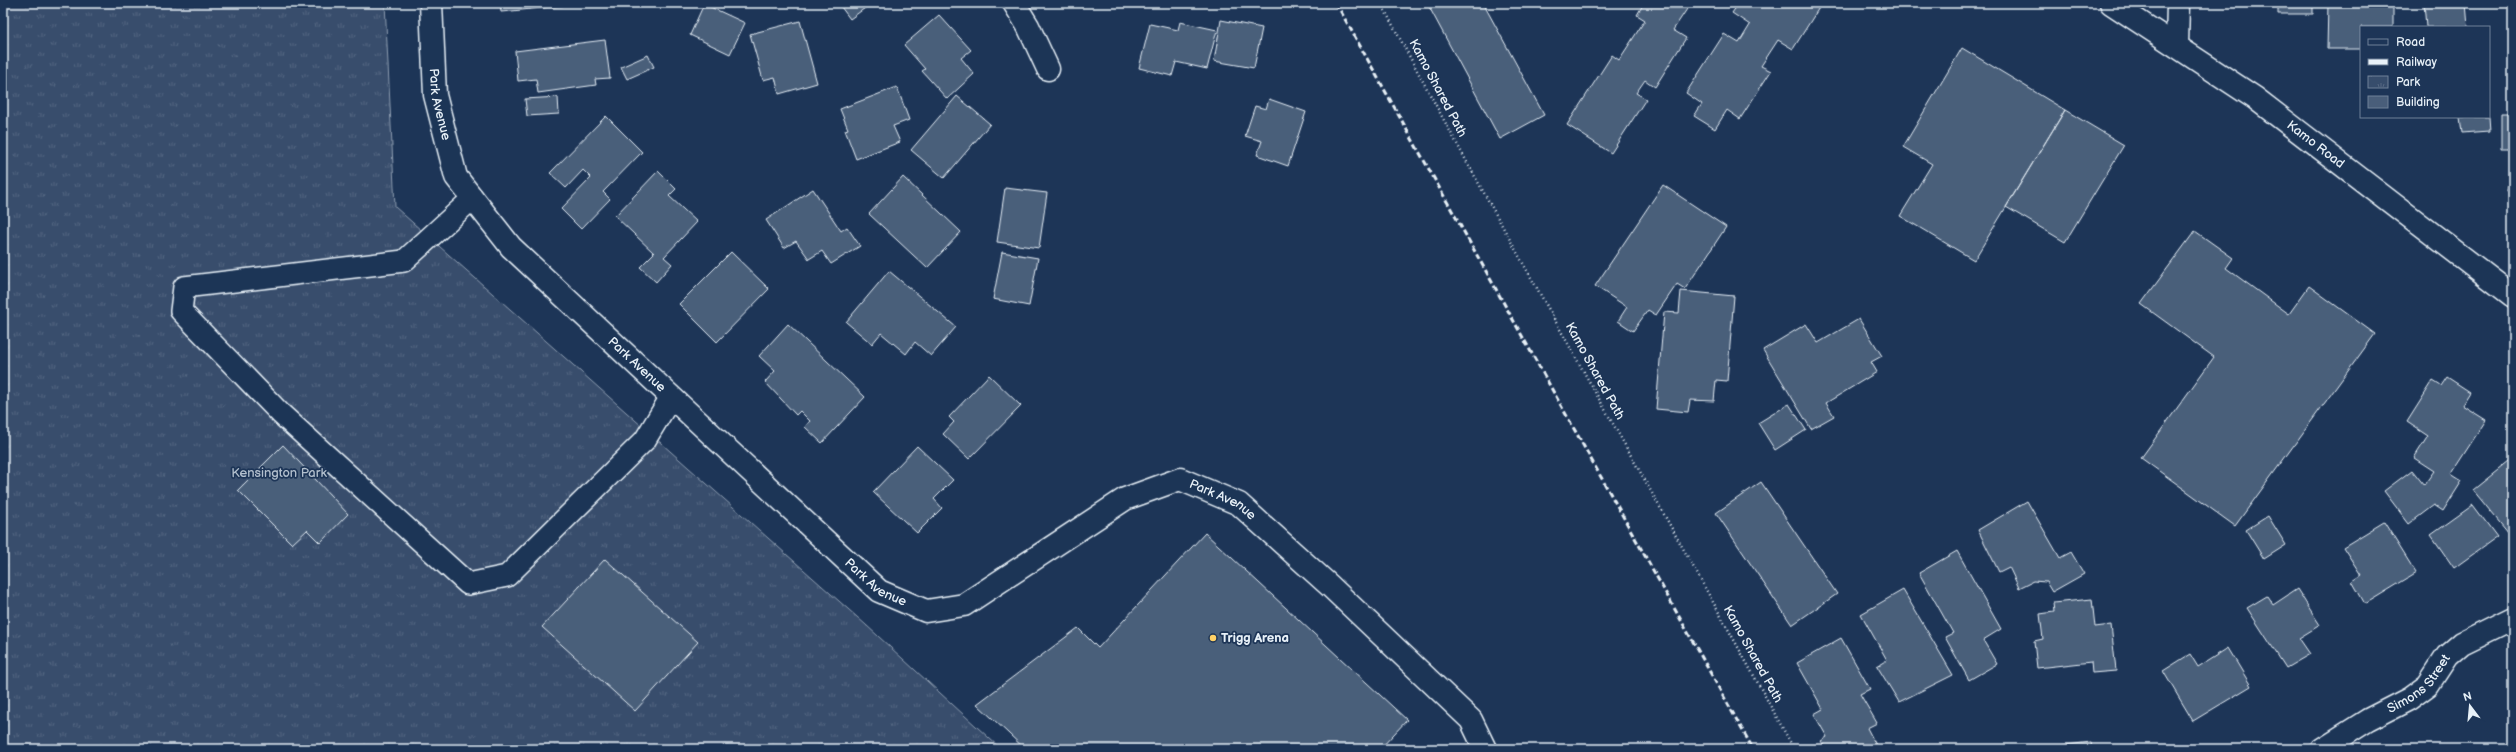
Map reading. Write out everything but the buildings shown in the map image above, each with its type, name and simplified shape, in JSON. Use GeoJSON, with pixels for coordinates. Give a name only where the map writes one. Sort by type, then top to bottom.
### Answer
{"type":"FeatureCollection","features":[{"type":"Feature","properties":{"kind":"street","name":"Park Avenue"},"geometry":{"type":"LineString","coordinates":[[430,3],[435,95],[456,177],[510,247],[879,591],[926,611],[964,605],[1125,499],[1180,479],[1239,504],[1330,586],[1471,720],[1485,749]]}},
{"type":"Feature","properties":{"kind":"street"},"geometry":{"type":"LineString","coordinates":[[1014,3],[1028,26],[1048,69]]}},
{"type":"Feature","properties":{"kind":"street","name":"Kamo Road"},"geometry":{"type":"LineString","coordinates":[[2111,3],[2255,98],[2513,296]]}},
{"type":"Feature","properties":{"kind":"street"},"geometry":{"type":"LineString","coordinates":[[2177,46],[2178,3]]}},
{"type":"Feature","properties":{"kind":"street","name":"Simons Street"},"geometry":{"type":"LineString","coordinates":[[2322,749],[2368,720],[2409,699],[2428,685],[2447,656],[2462,643],[2513,618]]}},
{"type":"Feature","properties":{"kind":"lane"},"geometry":{"type":"LineString","coordinates":[[473,198],[404,261],[184,287],[181,311],[281,414],[468,584],[507,576],[645,440],[671,397]]}},
{"type":"Feature","properties":{"kind":"path","name":"Kamo Shared Path"},"geometry":{"type":"LineString","coordinates":[[1381,3],[1482,191],[1689,558],[1794,749]]}},
{"type":"Feature","properties":{"kind":"green space","name":"Kensington Park"},"geometry":{"type":"Polygon","coordinates":[[[3,3],[385,3],[395,207],[866,625],[1001,749],[3,749],[3,3]]]}},
{"type":"Feature","properties":{"kind":"railway"},"geometry":{"type":"LineString","coordinates":[[1336,3],[1753,749]]}},
{"type":"Feature","properties":{"kind":"place","name":"Trigg Arena"},"geometry":{"type":"Point","coordinates":[1213,638]}}]}
